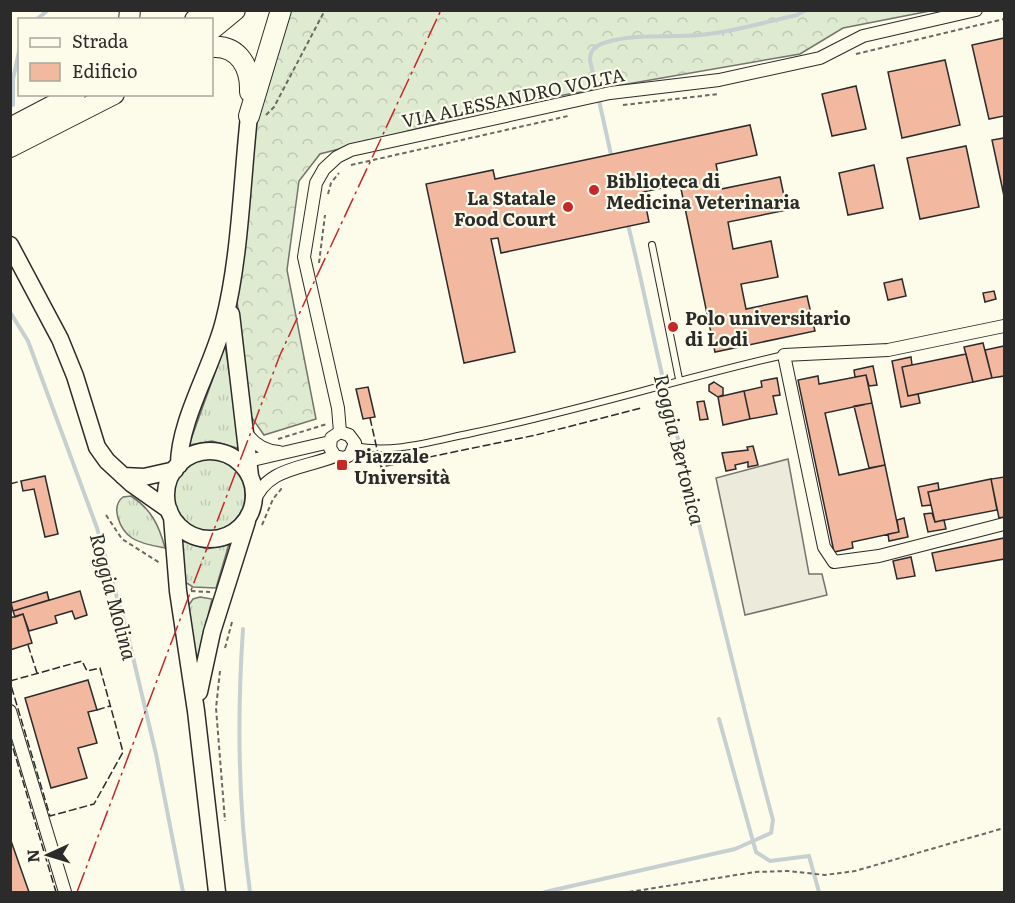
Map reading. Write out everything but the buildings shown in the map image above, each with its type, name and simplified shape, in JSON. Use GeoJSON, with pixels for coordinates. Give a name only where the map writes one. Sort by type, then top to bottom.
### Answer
{"type":"FeatureCollection","features":[{"type":"Feature","properties":{"kind":"highway"},"geometry":{"type":"LineString","coordinates":[[213,27],[235,10]]}},
{"type":"Feature","properties":{"kind":"highway"},"geometry":{"type":"LineString","coordinates":[[249,119],[261,69],[281,10]]}},
{"type":"Feature","properties":{"kind":"highway"},"geometry":{"type":"LineString","coordinates":[[213,47],[235,52],[247,66],[251,79],[249,119]]}},
{"type":"Feature","properties":{"kind":"highway"},"geometry":{"type":"LineString","coordinates":[[44,112],[54,96]]}},
{"type":"Feature","properties":{"kind":"highway"},"geometry":{"type":"LineString","coordinates":[[10,128],[72,96]]}},
{"type":"Feature","properties":{"kind":"highway"},"geometry":{"type":"LineString","coordinates":[[10,147],[110,96]]}},
{"type":"Feature","properties":{"kind":"main road"},"geometry":{"type":"LineString","coordinates":[[217,892],[167,490],[177,467],[181,440],[218,344],[230,295],[249,119]]}},
{"type":"Feature","properties":{"kind":"main road"},"geometry":{"type":"LineString","coordinates":[[10,245],[60,339],[75,376],[97,447],[123,477],[171,514],[182,529],[195,537],[209,540],[224,537],[254,517]]}},
{"type":"Feature","properties":{"kind":"main road"},"geometry":{"type":"LineString","coordinates":[[196,711],[212,632],[254,517],[254,490],[244,466],[245,430],[230,295]]}},
{"type":"Feature","properties":{"kind":"main road"},"geometry":{"type":"LineString","coordinates":[[123,477],[144,477],[177,467],[190,456],[203,452],[217,452],[244,466]]}},
{"type":"Feature","properties":{"kind":"street","name":"VIA ALESSANDRO VOLTA"},"geometry":{"type":"LineString","coordinates":[[340,432],[338,408],[304,257],[316,183],[324,169],[337,157],[351,150],[610,93],[719,80],[820,58],[863,36],[976,10]]}},
{"type":"Feature","properties":{"kind":"street"},"geometry":{"type":"LineString","coordinates":[[1005,326],[888,350],[784,355],[824,547],[834,562],[879,556],[1005,524]]}},
{"type":"Feature","properties":{"kind":"street"},"geometry":{"type":"LineString","coordinates":[[245,430],[257,445],[281,452]]}},
{"type":"Feature","properties":{"kind":"street"},"geometry":{"type":"LineString","coordinates":[[244,466],[281,452],[330,442],[340,432],[349,435],[354,446],[350,455],[340,458],[335,456],[286,471],[267,480],[257,493],[254,517]]}},
{"type":"Feature","properties":{"kind":"street"},"geometry":{"type":"LineString","coordinates":[[330,442],[330,448],[335,456]]}},
{"type":"Feature","properties":{"kind":"street"},"geometry":{"type":"LineString","coordinates":[[10,711],[65,892]]}},
{"type":"Feature","properties":{"kind":"lane"},"geometry":{"type":"LineString","coordinates":[[652,245],[676,380]]}},
{"type":"Feature","properties":{"kind":"lane"},"geometry":{"type":"LineString","coordinates":[[354,446],[377,449],[399,448],[540,418],[676,380],[784,355]]}},
{"type":"Feature","properties":{"kind":"path"},"geometry":{"type":"LineString","coordinates":[[249,119],[262,117],[274,107],[325,10]]}},
{"type":"Feature","properties":{"kind":"path"},"geometry":{"type":"LineString","coordinates":[[327,196],[331,183],[347,166],[570,116]]}},
{"type":"Feature","properties":{"kind":"path"},"geometry":{"type":"LineString","coordinates":[[320,272],[326,206]]}},
{"type":"Feature","properties":{"kind":"path"},"geometry":{"type":"LineString","coordinates":[[281,452],[278,439],[327,424],[330,410],[338,408]]}},
{"type":"Feature","properties":{"kind":"path"},"geometry":{"type":"LineString","coordinates":[[254,517],[291,482],[286,471]]}},
{"type":"Feature","properties":{"kind":"path"},"geometry":{"type":"LineString","coordinates":[[224,652],[234,614]]}},
{"type":"Feature","properties":{"kind":"path"},"geometry":{"type":"LineString","coordinates":[[220,667],[216,708],[225,824]]}},
{"type":"Feature","properties":{"kind":"path"},"geometry":{"type":"LineString","coordinates":[[629,892],[755,872],[825,875],[855,871],[1005,828]]}},
{"type":"Feature","properties":{"kind":"green space"},"geometry":{"type":"Polygon","coordinates":[[[291,11],[930,11],[843,28],[800,54],[512,104],[320,154],[299,181],[287,270],[316,419],[264,435],[250,415],[236,292],[254,127],[281,33],[291,11]]]}},
{"type":"Feature","properties":{"kind":"green space"},"geometry":{"type":"Polygon","coordinates":[[[225,345],[241,449],[212,441],[189,445],[225,345]]]}},
{"type":"Feature","properties":{"kind":"green space"},"geometry":{"type":"Polygon","coordinates":[[[216,459],[235,469],[243,481],[245,495],[243,509],[235,521],[223,529],[202,531],[183,521],[175,509],[173,488],[183,469],[195,461],[216,459]]]}},
{"type":"Feature","properties":{"kind":"green space"},"geometry":{"type":"Polygon","coordinates":[[[131,496],[144,506],[153,518],[165,548],[139,542],[132,538],[120,524],[117,506],[123,497],[131,496]]]}},
{"type":"Feature","properties":{"kind":"green space"},"geometry":{"type":"Polygon","coordinates":[[[179,540],[207,549],[229,544],[216,588],[193,587],[185,582],[179,540]]]}},
{"type":"Feature","properties":{"kind":"green space"},"geometry":{"type":"Polygon","coordinates":[[[200,597],[212,599],[196,666],[186,609],[193,599],[200,597]]]}},
{"type":"Feature","properties":{"kind":"shaded area"},"geometry":{"type":"Polygon","coordinates":[[[788,459],[809,574],[822,574],[827,595],[745,615],[716,478],[788,459]]]}},
{"type":"Feature","properties":{"kind":"waterway"},"geometry":{"type":"LineString","coordinates":[[38,18],[48,10]]}},
{"type":"Feature","properties":{"kind":"waterway","name":"Roggia Bertonica"},"geometry":{"type":"LineString","coordinates":[[612,159],[590,60],[592,50],[597,46],[618,39],[725,32],[797,15],[806,10]]}},
{"type":"Feature","properties":{"kind":"waterway"},"geometry":{"type":"LineString","coordinates":[[13,105],[13,79],[18,56]]}},
{"type":"Feature","properties":{"kind":"waterway","name":"Roggia Bertonica"},"geometry":{"type":"LineString","coordinates":[[545,892],[735,849],[771,833],[773,820],[664,384],[627,221]]}},
{"type":"Feature","properties":{"kind":"waterway","name":"Roggia Molina"},"geometry":{"type":"LineString","coordinates":[[10,312],[28,341],[97,528],[127,632],[156,754],[183,892]]}},
{"type":"Feature","properties":{"kind":"waterway"},"geometry":{"type":"LineString","coordinates":[[243,629],[240,761],[243,827],[250,892]]}},
{"type":"Feature","properties":{"kind":"waterway"},"geometry":{"type":"LineString","coordinates":[[719,719],[756,852],[770,861],[809,856],[819,892]]}},
{"type":"Feature","properties":{"kind":"fence"},"geometry":{"type":"LineString","coordinates":[[370,418],[381,467],[536,435],[641,408]]}},
{"type":"Feature","properties":{"kind":"fence"},"geometry":{"type":"LineString","coordinates":[[10,484],[21,481]]}},
{"type":"Feature","properties":{"kind":"fence"},"geometry":{"type":"LineString","coordinates":[[28,645],[37,673]]}},
{"type":"Feature","properties":{"kind":"fence"},"geometry":{"type":"LineString","coordinates":[[10,681],[82,661],[87,671],[100,668],[123,752],[94,804],[50,816],[10,682]]}},
{"type":"Feature","properties":{"kind":"fence"},"geometry":{"type":"LineString","coordinates":[[97,710],[110,706]]}},
{"type":"Feature","properties":{"kind":"fence"},"geometry":{"type":"LineString","coordinates":[[10,738],[56,892]]}},
{"type":"Feature","properties":{"kind":"power"},"geometry":{"type":"LineString","coordinates":[[77,892],[280,355],[441,10]]}},
{"type":"Feature","properties":{"kind":"place","name":"Biblioteca di Medicina Veterinaria"},"geometry":{"type":"Point","coordinates":[594,190]}},
{"type":"Feature","properties":{"kind":"place","name":"La Statale Food Court"},"geometry":{"type":"Point","coordinates":[568,207]}},
{"type":"Feature","properties":{"kind":"place","name":"Polo universitario di Lodi"},"geometry":{"type":"Point","coordinates":[673,327]}},
{"type":"Feature","properties":{"kind":"place","name":"Piazzale Università"},"geometry":{"type":"Point","coordinates":[342,465]}}]}
